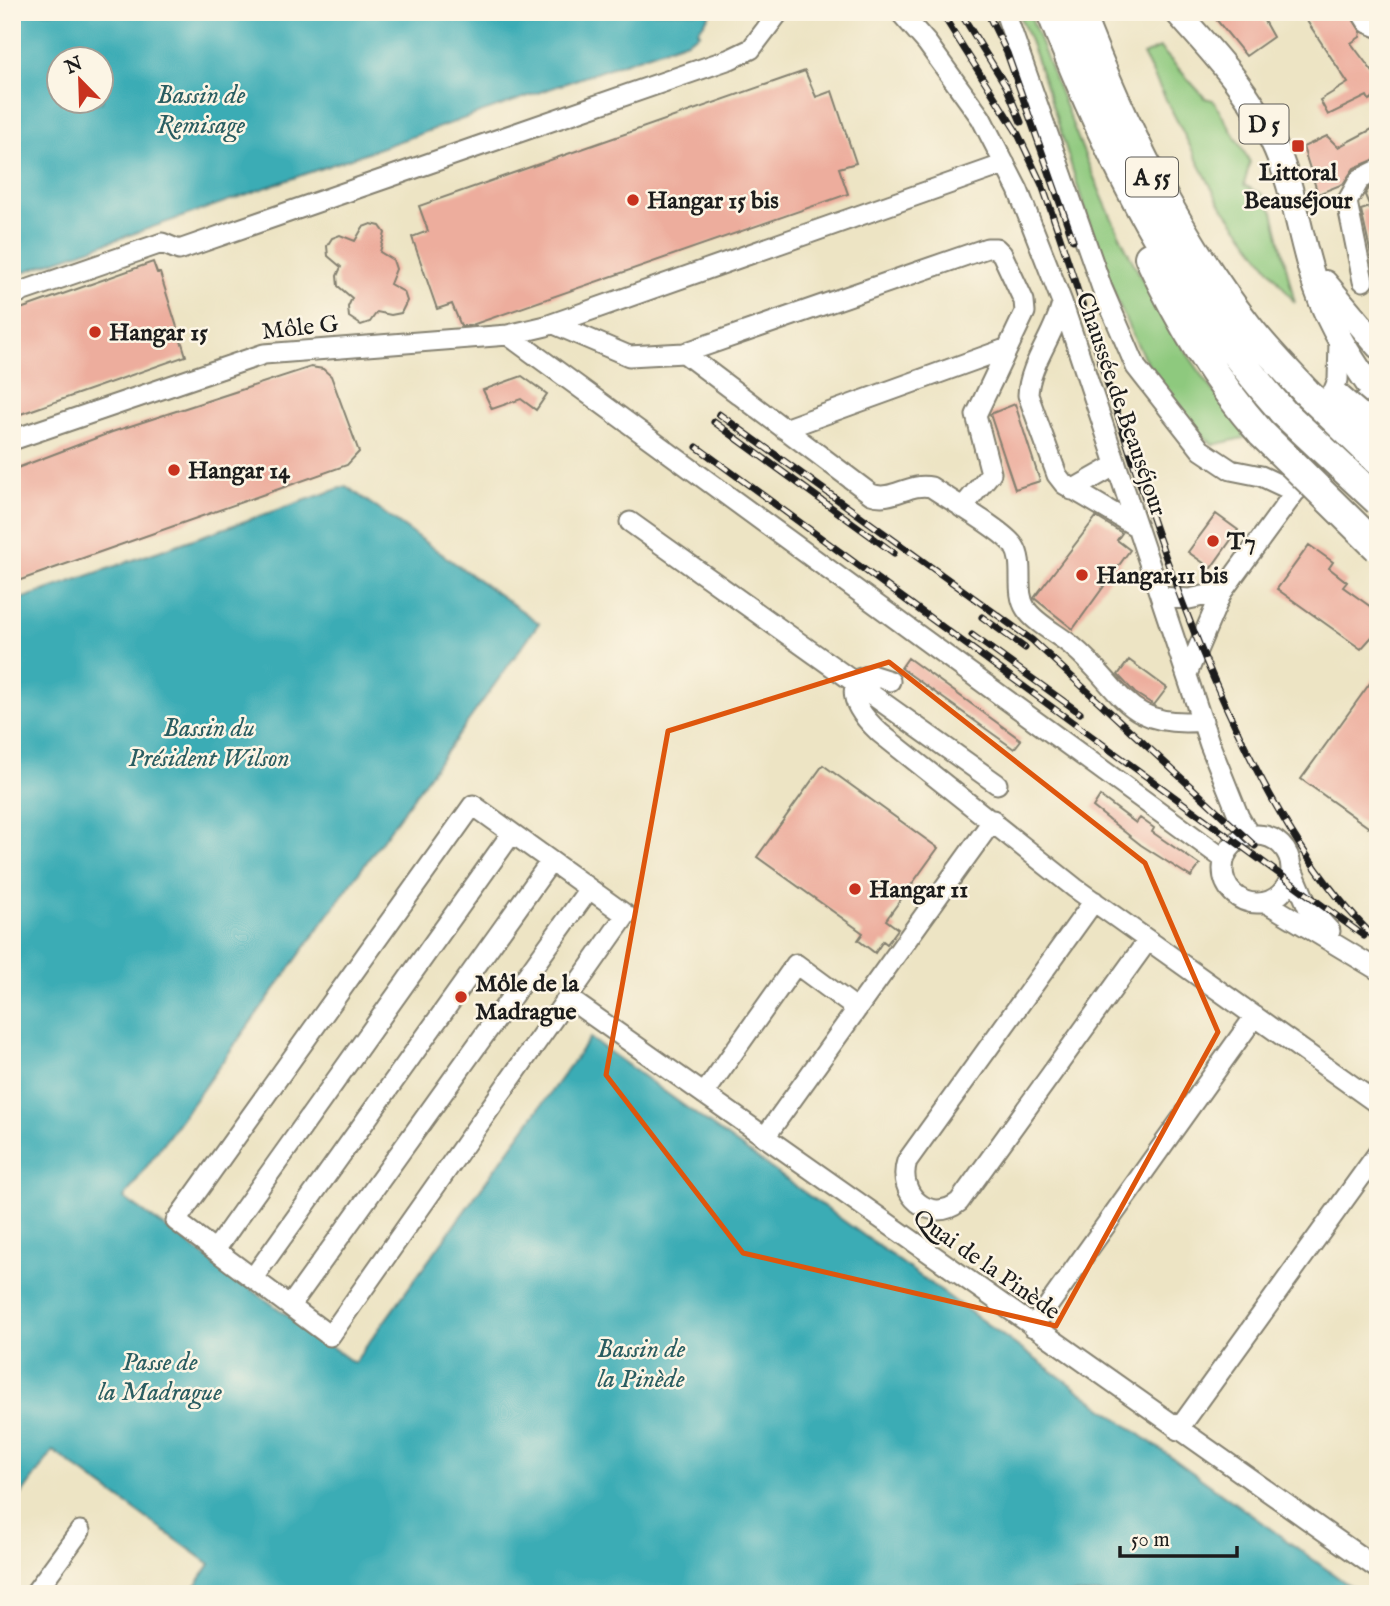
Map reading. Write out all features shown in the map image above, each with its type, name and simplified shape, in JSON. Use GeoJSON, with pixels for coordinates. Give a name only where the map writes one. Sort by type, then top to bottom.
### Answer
{"type":"FeatureCollection","features":[{"type":"Feature","properties":{"kind":"highway","name":"A 55"},"geometry":{"type":"LineString","coordinates":[[1051,12],[1125,182],[1176,273],[1210,324],[1283,412],[1378,501]]}},
{"type":"Feature","properties":{"kind":"highway","name":"A 55"},"geometry":{"type":"LineString","coordinates":[[1079,12],[1160,194],[1205,268],[1250,330],[1312,386],[1378,461]]}},
{"type":"Feature","properties":{"kind":"highway"},"geometry":{"type":"LineString","coordinates":[[1125,182],[1132,223],[1172,306],[1199,353],[1232,400],[1262,434],[1378,548]]}},
{"type":"Feature","properties":{"kind":"highway"},"geometry":{"type":"LineString","coordinates":[[1312,386],[1378,433]]}},
{"type":"Feature","properties":{"kind":"main road","name":"D 5"},"geometry":{"type":"LineString","coordinates":[[1177,12],[1228,71],[1271,137],[1292,187],[1316,286],[1339,341],[1378,398]]}},
{"type":"Feature","properties":{"kind":"main road","name":"D 5"},"geometry":{"type":"LineString","coordinates":[[1310,258],[1328,289],[1378,346]]}},
{"type":"Feature","properties":{"kind":"street"},"geometry":{"type":"LineString","coordinates":[[12,295],[162,243],[179,250],[730,59],[751,49],[779,12]]}},
{"type":"Feature","properties":{"kind":"street","name":"Chaussée de Beauséjour"},"geometry":{"type":"LineString","coordinates":[[900,12],[975,109],[1005,164],[1062,302],[1203,721],[1238,817],[1250,836]]}},
{"type":"Feature","properties":{"kind":"street"},"geometry":{"type":"LineString","coordinates":[[1005,12],[1102,288],[1136,367],[1201,450],[1231,470],[1261,476],[1292,491]]}},
{"type":"Feature","properties":{"kind":"street"},"geometry":{"type":"LineString","coordinates":[[1361,12],[1368,23],[1378,27]]}},
{"type":"Feature","properties":{"kind":"street","name":"Môle G"},"geometry":{"type":"LineString","coordinates":[[12,440],[264,354],[509,335],[554,324],[1005,164]]}},
{"type":"Feature","properties":{"kind":"street"},"geometry":{"type":"LineString","coordinates":[[1363,281],[1346,202],[1360,179],[1378,170]]}},
{"type":"Feature","properties":{"kind":"street"},"geometry":{"type":"LineString","coordinates":[[554,324],[629,356],[684,353],[988,248],[996,248],[1002,254],[1024,301],[1024,318],[976,415],[990,473],[962,508]]}},
{"type":"Feature","properties":{"kind":"street"},"geometry":{"type":"LineString","coordinates":[[1062,302],[1056,327],[1029,382],[1028,395],[1057,475],[1072,490],[1138,527]]}},
{"type":"Feature","properties":{"kind":"street"},"geometry":{"type":"LineString","coordinates":[[509,335],[1224,859]]}},
{"type":"Feature","properties":{"kind":"street"},"geometry":{"type":"LineString","coordinates":[[1261,476],[1303,443],[1323,418],[1338,380],[1339,341]]}},
{"type":"Feature","properties":{"kind":"street"},"geometry":{"type":"LineString","coordinates":[[784,429],[1008,348]]}},
{"type":"Feature","properties":{"kind":"street"},"geometry":{"type":"LineString","coordinates":[[684,353],[871,494],[887,497],[923,485],[962,508],[1015,547],[1024,607],[1079,653],[1108,686],[1152,719],[1181,723],[1203,721]]}},
{"type":"Feature","properties":{"kind":"street"},"geometry":{"type":"LineString","coordinates":[[1323,418],[1378,398]]}},
{"type":"Feature","properties":{"kind":"street"},"geometry":{"type":"LineString","coordinates":[[1187,674],[1222,592],[1292,491],[1347,447],[1362,429],[1378,398]]}},
{"type":"Feature","properties":{"kind":"street"},"geometry":{"type":"LineString","coordinates":[[1292,491],[1303,443]]}},
{"type":"Feature","properties":{"kind":"street"},"geometry":{"type":"LineString","coordinates":[[1347,447],[1378,444]]}},
{"type":"Feature","properties":{"kind":"street"},"geometry":{"type":"LineString","coordinates":[[1072,490],[1116,465]]}},
{"type":"Feature","properties":{"kind":"street"},"geometry":{"type":"LineString","coordinates":[[630,522],[997,785]]}},
{"type":"Feature","properties":{"kind":"street"},"geometry":{"type":"LineString","coordinates":[[1161,597],[1189,599],[1222,592]]}},
{"type":"Feature","properties":{"kind":"street"},"geometry":{"type":"LineString","coordinates":[[890,681],[871,675],[862,676],[855,683],[853,695],[873,727],[1094,901],[1378,1104]]}},
{"type":"Feature","properties":{"kind":"street"},"geometry":{"type":"LineString","coordinates":[[473,805],[512,833],[626,915],[330,1336],[176,1221],[473,805]]}},
{"type":"Feature","properties":{"kind":"street"},"geometry":{"type":"LineString","coordinates":[[765,1137],[993,820]]}},
{"type":"Feature","properties":{"kind":"street"},"geometry":{"type":"LineString","coordinates":[[215,1250],[512,833]]}},
{"type":"Feature","properties":{"kind":"street"},"geometry":{"type":"LineString","coordinates":[[1291,867],[1283,891],[1265,902],[1255,903],[1236,896],[1224,879],[1224,859],[1236,842],[1250,836],[1273,839],[1282,846],[1315,917],[1357,956]]}},
{"type":"Feature","properties":{"kind":"street"},"geometry":{"type":"LineString","coordinates":[[253,1279],[551,861]]}},
{"type":"Feature","properties":{"kind":"street"},"geometry":{"type":"LineString","coordinates":[[290,1306],[589,889]]}},
{"type":"Feature","properties":{"kind":"street"},"geometry":{"type":"LineString","coordinates":[[1094,901],[907,1161],[905,1183],[908,1193],[917,1201],[941,1209],[958,1202],[1148,940]]}},
{"type":"Feature","properties":{"kind":"street"},"geometry":{"type":"LineString","coordinates":[[1265,902],[1378,971]]}},
{"type":"Feature","properties":{"kind":"street"},"geometry":{"type":"LineString","coordinates":[[704,1094],[796,964],[858,1009]]}},
{"type":"Feature","properties":{"kind":"street","name":"Quai de la Pinède"},"geometry":{"type":"LineString","coordinates":[[568,998],[1378,1569]]}},
{"type":"Feature","properties":{"kind":"street"},"geometry":{"type":"LineString","coordinates":[[1033,1327],[1255,1016]]}},
{"type":"Feature","properties":{"kind":"street"},"geometry":{"type":"LineString","coordinates":[[1178,1430],[1378,1153]]}},
{"type":"Feature","properties":{"kind":"street"},"geometry":{"type":"LineString","coordinates":[[34,1594],[80,1531]]}},
{"type":"Feature","properties":{"kind":"highlighted area"},"geometry":{"type":"Polygon","coordinates":[[[889,662],[1145,863],[1218,1032],[1056,1326],[743,1253],[606,1075],[668,731],[889,662]]]}},
{"type":"Feature","properties":{"kind":"green space"},"geometry":{"type":"Polygon","coordinates":[[[1017,12],[1029,12],[1094,178],[1153,299],[1184,350],[1247,437],[1213,445],[1180,412],[1153,372],[1129,328],[1092,233],[1048,92],[1017,12]]]}},
{"type":"Feature","properties":{"kind":"green space"},"geometry":{"type":"Polygon","coordinates":[[[1160,48],[1205,98],[1213,100],[1250,162],[1244,185],[1262,194],[1273,212],[1295,303],[1219,202],[1143,55],[1160,48]]]}},
{"type":"Feature","properties":{"kind":"water","name":"Bassin de Remisage"},"geometry":{"type":"Polygon","coordinates":[[[12,12],[712,12],[698,31],[700,33],[687,41],[12,276],[12,12]]]}},
{"type":"Feature","properties":{"kind":"water"},"geometry":{"type":"Polygon","coordinates":[[[346,486],[539,623],[124,1198],[354,1363],[590,1038],[1361,1594],[190,1594],[210,1564],[53,1451],[12,1508],[12,602],[346,486]]]}},
{"type":"Feature","properties":{"kind":"building"},"geometry":{"type":"Polygon","coordinates":[[[1210,12],[1259,12],[1273,37],[1246,56],[1210,12]]]}},
{"type":"Feature","properties":{"kind":"building"},"geometry":{"type":"Polygon","coordinates":[[[1301,12],[1349,12],[1361,32],[1360,37],[1351,43],[1378,79],[1378,95],[1369,100],[1367,96],[1328,115],[1320,100],[1348,83],[1301,12]]]}},
{"type":"Feature","properties":{"kind":"building","name":"Hangar 15 bis"},"geometry":{"type":"Polygon","coordinates":[[[805,71],[816,97],[832,91],[856,163],[839,168],[848,194],[469,326],[461,326],[452,304],[437,309],[412,237],[428,231],[419,206],[805,71]]]}},
{"type":"Feature","properties":{"kind":"building"},"geometry":{"type":"Polygon","coordinates":[[[1378,126],[1378,158],[1354,168],[1343,184],[1318,194],[1303,147],[1327,136],[1338,147],[1378,126]]]}},
{"type":"Feature","properties":{"kind":"building"},"geometry":{"type":"Polygon","coordinates":[[[1378,184],[1378,286],[1361,210],[1370,207],[1365,195],[1369,188],[1378,184]]]}},
{"type":"Feature","properties":{"kind":"building"},"geometry":{"type":"Polygon","coordinates":[[[371,224],[380,226],[385,233],[380,252],[393,260],[396,269],[390,284],[404,292],[407,301],[401,313],[391,315],[377,312],[370,322],[361,325],[349,317],[348,307],[352,298],[338,286],[337,276],[341,267],[328,256],[327,246],[332,238],[340,235],[355,241],[363,227],[371,224]]]}},
{"type":"Feature","properties":{"kind":"building","name":"Hangar 15"},"geometry":{"type":"Polygon","coordinates":[[[153,262],[157,273],[160,273],[186,356],[12,417],[12,312],[153,262]]]}},
{"type":"Feature","properties":{"kind":"building","name":"Hangar 14"},"geometry":{"type":"Polygon","coordinates":[[[311,367],[323,369],[331,376],[359,452],[347,465],[12,583],[12,470],[112,432],[311,367]]]}},
{"type":"Feature","properties":{"kind":"building"},"geometry":{"type":"Polygon","coordinates":[[[522,376],[547,394],[536,410],[521,399],[492,409],[483,390],[522,376]]]}},
{"type":"Feature","properties":{"kind":"building"},"geometry":{"type":"Polygon","coordinates":[[[1015,404],[1040,481],[1015,489],[990,414],[1015,404]]]}},
{"type":"Feature","properties":{"kind":"building","name":"T7"},"geometry":{"type":"Polygon","coordinates":[[[1216,514],[1238,530],[1211,568],[1188,552],[1216,514]]]}},
{"type":"Feature","properties":{"kind":"building","name":"Hangar 11 bis"},"geometry":{"type":"Polygon","coordinates":[[[1096,517],[1122,533],[1117,540],[1130,550],[1073,629],[1034,598],[1096,517]]]}},
{"type":"Feature","properties":{"kind":"building"},"geometry":{"type":"Polygon","coordinates":[[[1309,545],[1333,562],[1329,568],[1347,582],[1343,587],[1378,612],[1378,630],[1361,649],[1277,589],[1309,545]]]}},
{"type":"Feature","properties":{"kind":"building"},"geometry":{"type":"Polygon","coordinates":[[[908,658],[1021,740],[1014,749],[901,668],[908,658]]]}},
{"type":"Feature","properties":{"kind":"building"},"geometry":{"type":"Polygon","coordinates":[[[1129,660],[1167,688],[1154,705],[1135,693],[1118,675],[1129,660]]]}},
{"type":"Feature","properties":{"kind":"building"},"geometry":{"type":"Polygon","coordinates":[[[1378,672],[1378,834],[1301,779],[1378,672]]]}},
{"type":"Feature","properties":{"kind":"building","name":"Hangar 11"},"geometry":{"type":"Polygon","coordinates":[[[823,765],[938,848],[886,920],[898,929],[887,944],[883,941],[875,953],[858,940],[863,933],[757,857],[823,765]]]}},
{"type":"Feature","properties":{"kind":"building"},"geometry":{"type":"Polygon","coordinates":[[[1100,796],[1136,823],[1140,818],[1154,828],[1152,832],[1200,865],[1191,877],[1141,845],[1093,807],[1100,796]]]}},
{"type":"Feature","properties":{"kind":"railway"},"geometry":{"type":"LineString","coordinates":[[941,12],[1018,134],[1042,185],[1180,597],[1237,730],[1298,842],[1335,894],[1378,941]]}},
{"type":"Feature","properties":{"kind":"railway"},"geometry":{"type":"LineString","coordinates":[[960,12],[1006,86],[1021,122]]}},
{"type":"Feature","properties":{"kind":"railway"},"geometry":{"type":"LineString","coordinates":[[987,12],[1007,53],[1073,240]]}},
{"type":"Feature","properties":{"kind":"railway"},"geometry":{"type":"LineString","coordinates":[[719,414],[1032,640],[1255,846]]}},
{"type":"Feature","properties":{"kind":"railway"},"geometry":{"type":"LineString","coordinates":[[714,422],[894,553]]}},
{"type":"Feature","properties":{"kind":"railway"},"geometry":{"type":"LineString","coordinates":[[697,447],[1364,936]]}},
{"type":"Feature","properties":{"kind":"railway"},"geometry":{"type":"LineString","coordinates":[[982,617],[1025,648]]}},
{"type":"Feature","properties":{"kind":"railway"},"geometry":{"type":"LineString","coordinates":[[972,635],[1080,713]]}},
{"type":"Feature","properties":{"kind":"place","name":"Littoral Beauséjour"},"geometry":{"type":"Point","coordinates":[1298,146]}},
{"type":"Feature","properties":{"kind":"place","name":"Hangar 15 bis"},"geometry":{"type":"Point","coordinates":[633,200]}},
{"type":"Feature","properties":{"kind":"place","name":"Hangar 15"},"geometry":{"type":"Point","coordinates":[95,332]}},
{"type":"Feature","properties":{"kind":"place","name":"Hangar 14"},"geometry":{"type":"Point","coordinates":[174,470]}},
{"type":"Feature","properties":{"kind":"place","name":"T7"},"geometry":{"type":"Point","coordinates":[1213,541]}},
{"type":"Feature","properties":{"kind":"place","name":"Hangar 11 bis"},"geometry":{"type":"Point","coordinates":[1082,575]}},
{"type":"Feature","properties":{"kind":"place","name":"Hangar 11"},"geometry":{"type":"Point","coordinates":[855,889]}},
{"type":"Feature","properties":{"kind":"place","name":"Môle de la Madrague"},"geometry":{"type":"Point","coordinates":[461,997]}},
{"type":"Feature","properties":{"kind":"water label","name":"Bassin du Président Wilson"},"geometry":{"type":"Point","coordinates":[209,742]}},
{"type":"Feature","properties":{"kind":"water label","name":"Bassin de la Pinède"},"geometry":{"type":"Point","coordinates":[641,1363]}},
{"type":"Feature","properties":{"kind":"water label","name":"Passe de la Madrague"},"geometry":{"type":"Point","coordinates":[160,1376]}}]}
